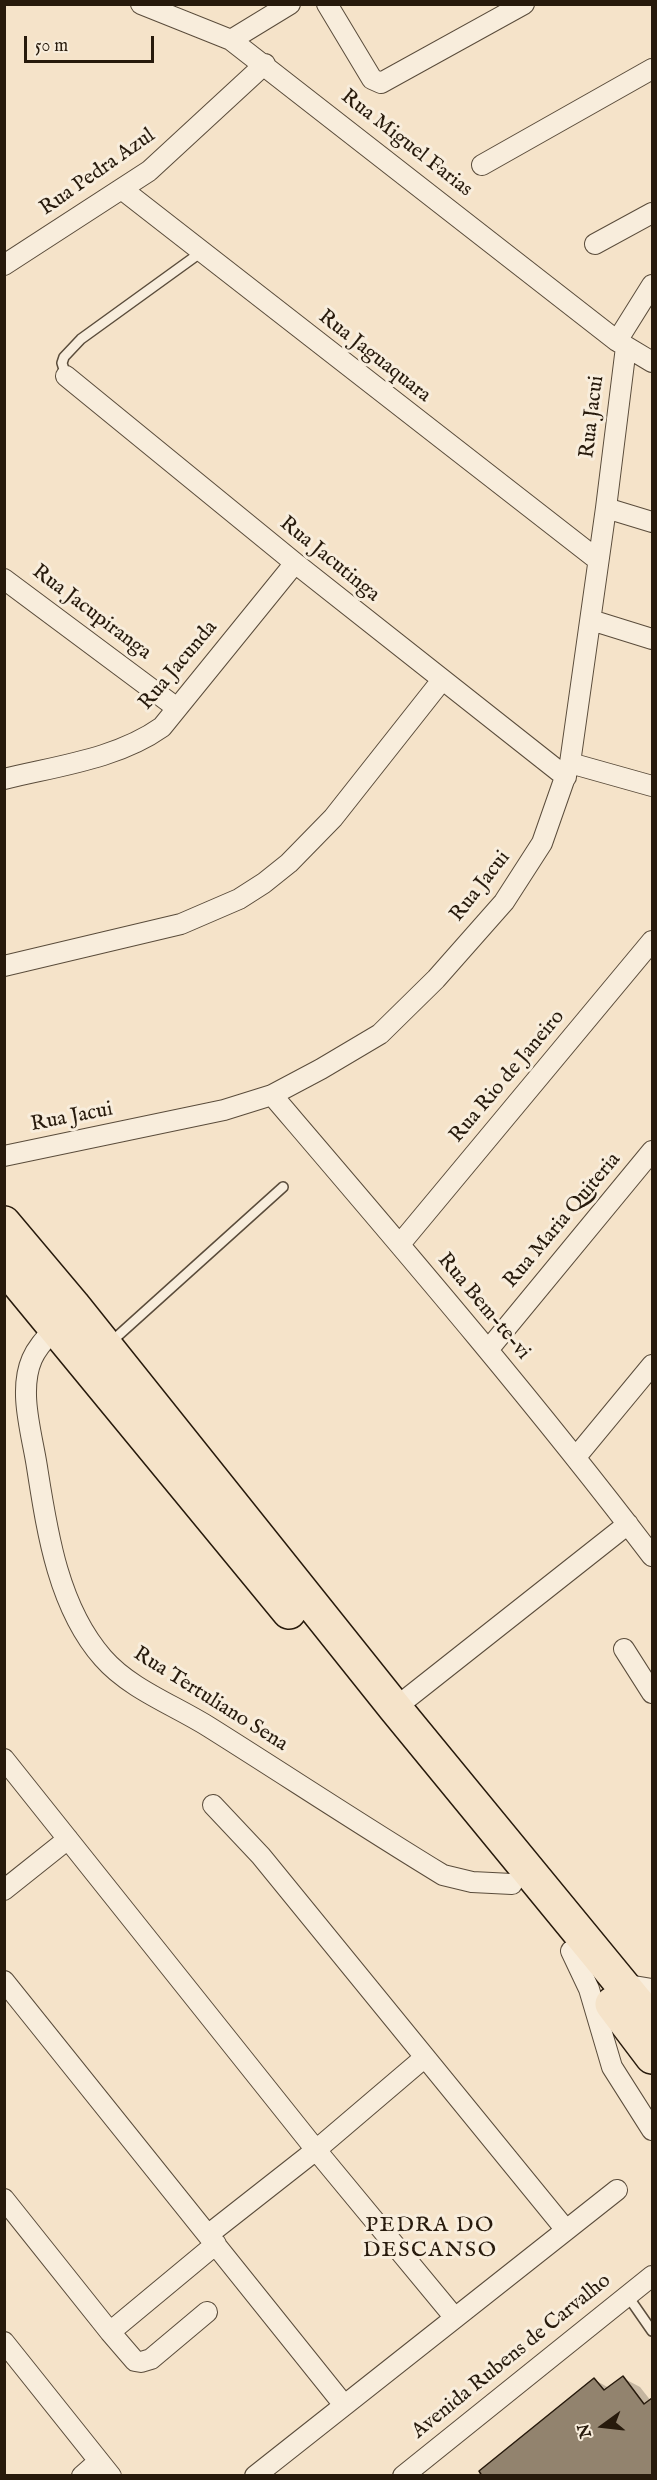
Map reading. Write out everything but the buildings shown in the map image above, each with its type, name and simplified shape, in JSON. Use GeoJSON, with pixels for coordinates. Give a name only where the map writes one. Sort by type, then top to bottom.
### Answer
{"type":"FeatureCollection","features":[{"type":"Feature","properties":{"kind":"highway"},"geometry":{"type":"LineString","coordinates":[[4,1223],[394,1708],[637,1986],[652,2021]]}},
{"type":"Feature","properties":{"kind":"highway"},"geometry":{"type":"LineString","coordinates":[[4,1266],[56,1326],[512,1884],[571,1951],[652,2057]]}},
{"type":"Feature","properties":{"kind":"street","name":"Rua Miguel Farias"},"geometry":{"type":"LineString","coordinates":[[141,4],[231,40],[265,64],[621,344],[652,362]]}},
{"type":"Feature","properties":{"kind":"street"},"geometry":{"type":"LineString","coordinates":[[231,40],[290,4]]}},
{"type":"Feature","properties":{"kind":"street"},"geometry":{"type":"LineString","coordinates":[[327,4],[372,79],[381,83],[524,4]]}},
{"type":"Feature","properties":{"kind":"street","name":"Rua Pedra Azul"},"geometry":{"type":"LineString","coordinates":[[4,265],[123,190],[171,152],[265,64]]}},
{"type":"Feature","properties":{"kind":"street"},"geometry":{"type":"LineString","coordinates":[[482,165],[652,69]]}},
{"type":"Feature","properties":{"kind":"street","name":"Rua Jaguaquara"},"geometry":{"type":"LineString","coordinates":[[123,190],[200,253],[598,560]]}},
{"type":"Feature","properties":{"kind":"street"},"geometry":{"type":"LineString","coordinates":[[595,244],[652,213]]}},
{"type":"Feature","properties":{"kind":"street","name":"Rua Jacui"},"geometry":{"type":"LineString","coordinates":[[4,1156],[224,1110],[272,1095],[380,1034],[436,979],[504,902],[542,843],[568,770],[606,508],[621,344],[652,285]]}},
{"type":"Feature","properties":{"kind":"street","name":"Rua Jacutinga"},"geometry":{"type":"LineString","coordinates":[[66,376],[295,564],[442,680],[568,770]]}},
{"type":"Feature","properties":{"kind":"street"},"geometry":{"type":"LineString","coordinates":[[606,508],[652,522]]}},
{"type":"Feature","properties":{"kind":"street","name":"Rua Jacunda"},"geometry":{"type":"LineString","coordinates":[[4,779],[108,753],[135,743],[162,727],[295,564]]}},
{"type":"Feature","properties":{"kind":"street","name":"Rua Jacupiranga"},"geometry":{"type":"LineString","coordinates":[[4,579],[177,708]]}},
{"type":"Feature","properties":{"kind":"street"},"geometry":{"type":"LineString","coordinates":[[591,620],[652,639]]}},
{"type":"Feature","properties":{"kind":"street"},"geometry":{"type":"LineString","coordinates":[[4,966],[181,924],[239,899],[264,883],[289,863],[333,818],[442,680]]}},
{"type":"Feature","properties":{"kind":"street"},"geometry":{"type":"LineString","coordinates":[[568,770],[652,786]]}},
{"type":"Feature","properties":{"kind":"street","name":"Rua Rio de Janeiro"},"geometry":{"type":"LineString","coordinates":[[399,1244],[652,941]]}},
{"type":"Feature","properties":{"kind":"street","name":"Rua Bem-te-vi"},"geometry":{"type":"LineString","coordinates":[[272,1095],[488,1350],[576,1457],[652,1556]]}},
{"type":"Feature","properties":{"kind":"street","name":"Rua Maria Quiteria"},"geometry":{"type":"LineString","coordinates":[[488,1350],[652,1150]]}},
{"type":"Feature","properties":{"kind":"street","name":"Rua Tertuliano Sena"},"geometry":{"type":"LineString","coordinates":[[56,1326],[32,1359],[27,1374],[27,1400],[51,1544],[74,1611],[86,1635],[102,1658],[119,1674],[207,1726],[443,1875],[471,1882],[512,1884]]}},
{"type":"Feature","properties":{"kind":"street"},"geometry":{"type":"LineString","coordinates":[[576,1457],[652,1365]]}},
{"type":"Feature","properties":{"kind":"street"},"geometry":{"type":"LineString","coordinates":[[394,1708],[628,1524]]}},
{"type":"Feature","properties":{"kind":"street"},"geometry":{"type":"LineString","coordinates":[[624,1649],[652,1693]]}},
{"type":"Feature","properties":{"kind":"street"},"geometry":{"type":"LineString","coordinates":[[4,1759],[316,2150],[455,2318]]}},
{"type":"Feature","properties":{"kind":"street"},"geometry":{"type":"LineString","coordinates":[[213,1805],[261,1856],[566,2230]]}},
{"type":"Feature","properties":{"kind":"street"},"geometry":{"type":"LineString","coordinates":[[4,1890],[68,1839]]}},
{"type":"Feature","properties":{"kind":"street"},"geometry":{"type":"LineString","coordinates":[[571,1951],[589,1989],[612,2067],[652,2130]]}},
{"type":"Feature","properties":{"kind":"street"},"geometry":{"type":"LineString","coordinates":[[4,1981],[344,2405]]}},
{"type":"Feature","properties":{"kind":"street"},"geometry":{"type":"LineString","coordinates":[[110,2332],[212,2239],[424,2058]]}},
{"type":"Feature","properties":{"kind":"street"},"geometry":{"type":"LineString","coordinates":[[255,2475],[617,2190]]}},
{"type":"Feature","properties":{"kind":"street"},"geometry":{"type":"LineString","coordinates":[[4,2199],[135,2361],[151,2359],[207,2312]]}},
{"type":"Feature","properties":{"kind":"street","name":"Avenida Rubens de Carvalho"},"geometry":{"type":"LineString","coordinates":[[402,2475],[652,2276]]}},
{"type":"Feature","properties":{"kind":"street"},"geometry":{"type":"LineString","coordinates":[[4,2342],[105,2468],[82,2475]]}},
{"type":"Feature","properties":{"kind":"lane"},"geometry":{"type":"LineString","coordinates":[[66,376],[62,363],[64,357],[81,339],[200,253]]}},
{"type":"Feature","properties":{"kind":"lane"},"geometry":{"type":"LineString","coordinates":[[106,1347],[142,1317],[283,1187]]}},
{"type":"Feature","properties":{"kind":"lane"},"geometry":{"type":"LineString","coordinates":[[627,2295],[652,2331]]}},
{"type":"Feature","properties":{"kind":"district","name":"PEDRA DO DESCANSO"},"geometry":{"type":"Point","coordinates":[430,2238]}}]}
